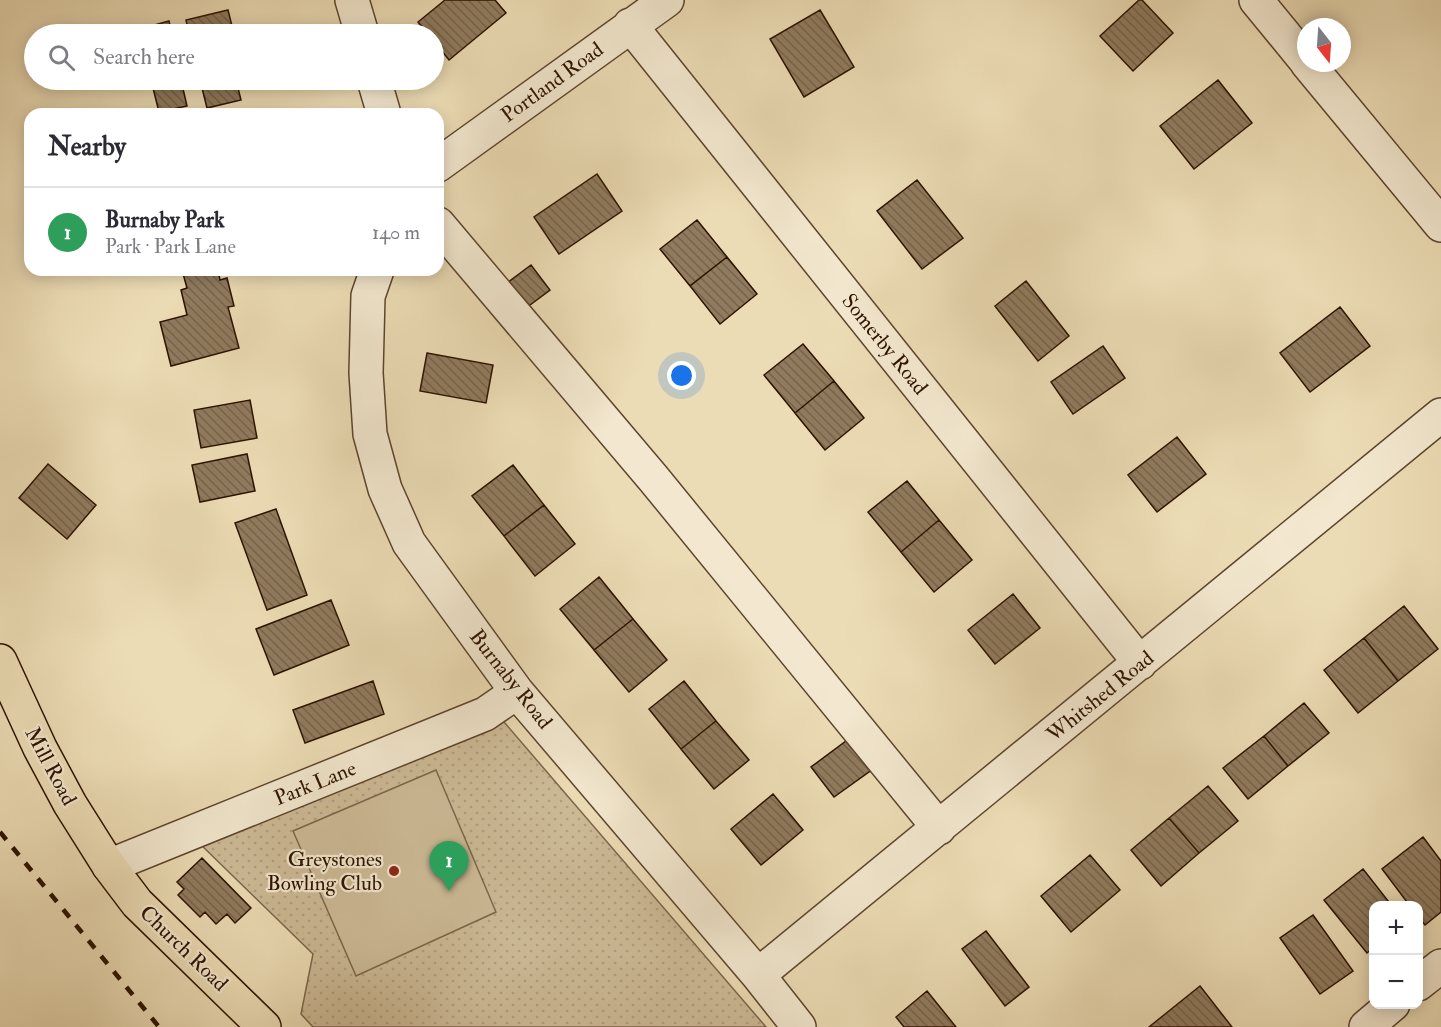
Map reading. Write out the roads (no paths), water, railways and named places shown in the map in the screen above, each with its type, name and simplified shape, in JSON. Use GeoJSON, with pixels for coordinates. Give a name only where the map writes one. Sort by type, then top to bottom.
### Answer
{"type":"FeatureCollection","features":[{"type":"Feature","properties":{"kind":"main road","name":"Mill Road"},"geometry":{"type":"LineString","coordinates":[[0,661],[39,748],[70,804],[109,866]]}},
{"type":"Feature","properties":{"kind":"main road","name":"Church Road"},"geometry":{"type":"LineString","coordinates":[[109,866],[137,903],[264,1027]]}},
{"type":"Feature","properties":{"kind":"street"},"geometry":{"type":"LineString","coordinates":[[352,0],[359,24]]}},
{"type":"Feature","properties":{"kind":"street","name":"Portland Road"},"geometry":{"type":"LineString","coordinates":[[444,161],[667,0]]}},
{"type":"Feature","properties":{"kind":"street"},"geometry":{"type":"LineString","coordinates":[[1256,0],[1297,50]]}},
{"type":"Feature","properties":{"kind":"street","name":"Somerby Road"},"geometry":{"type":"LineString","coordinates":[[630,25],[1140,663]]}},
{"type":"Feature","properties":{"kind":"street"},"geometry":{"type":"LineString","coordinates":[[1315,72],[1441,225]]}},
{"type":"Feature","properties":{"kind":"street"},"geometry":{"type":"LineString","coordinates":[[377,90],[382,108]]}},
{"type":"Feature","properties":{"kind":"street"},"geometry":{"type":"LineString","coordinates":[[444,231],[653,478],[939,828]]}},
{"type":"Feature","properties":{"kind":"street","name":"Burnaby Road"},"geometry":{"type":"LineString","coordinates":[[375,276],[368,296],[366,373],[370,434],[385,489],[408,543],[517,692],[758,975],[799,1027]]}},
{"type":"Feature","properties":{"kind":"street","name":"Whitshed Road"},"geometry":{"type":"LineString","coordinates":[[758,975],[1441,415]]}},
{"type":"Feature","properties":{"kind":"street","name":"Park Lane"},"geometry":{"type":"LineString","coordinates":[[109,866],[485,714],[517,692]]}},
{"type":"Feature","properties":{"kind":"street"},"geometry":{"type":"LineString","coordinates":[[1423,981],[1441,966]]}},
{"type":"Feature","properties":{"kind":"street"},"geometry":{"type":"LineString","coordinates":[[1366,1027],[1388,1009]]}},
{"type":"Feature","properties":{"kind":"railway"},"geometry":{"type":"LineString","coordinates":[[0,832],[159,1027]]}},
{"type":"Feature","properties":{"kind":"place","name":"Greystones Bowling Club"},"geometry":{"type":"Point","coordinates":[394,871]}},
{"type":"Feature","properties":{"kind":"place","name":"Burnaby Park"},"geometry":{"type":"Point","coordinates":[449,891]}}]}
